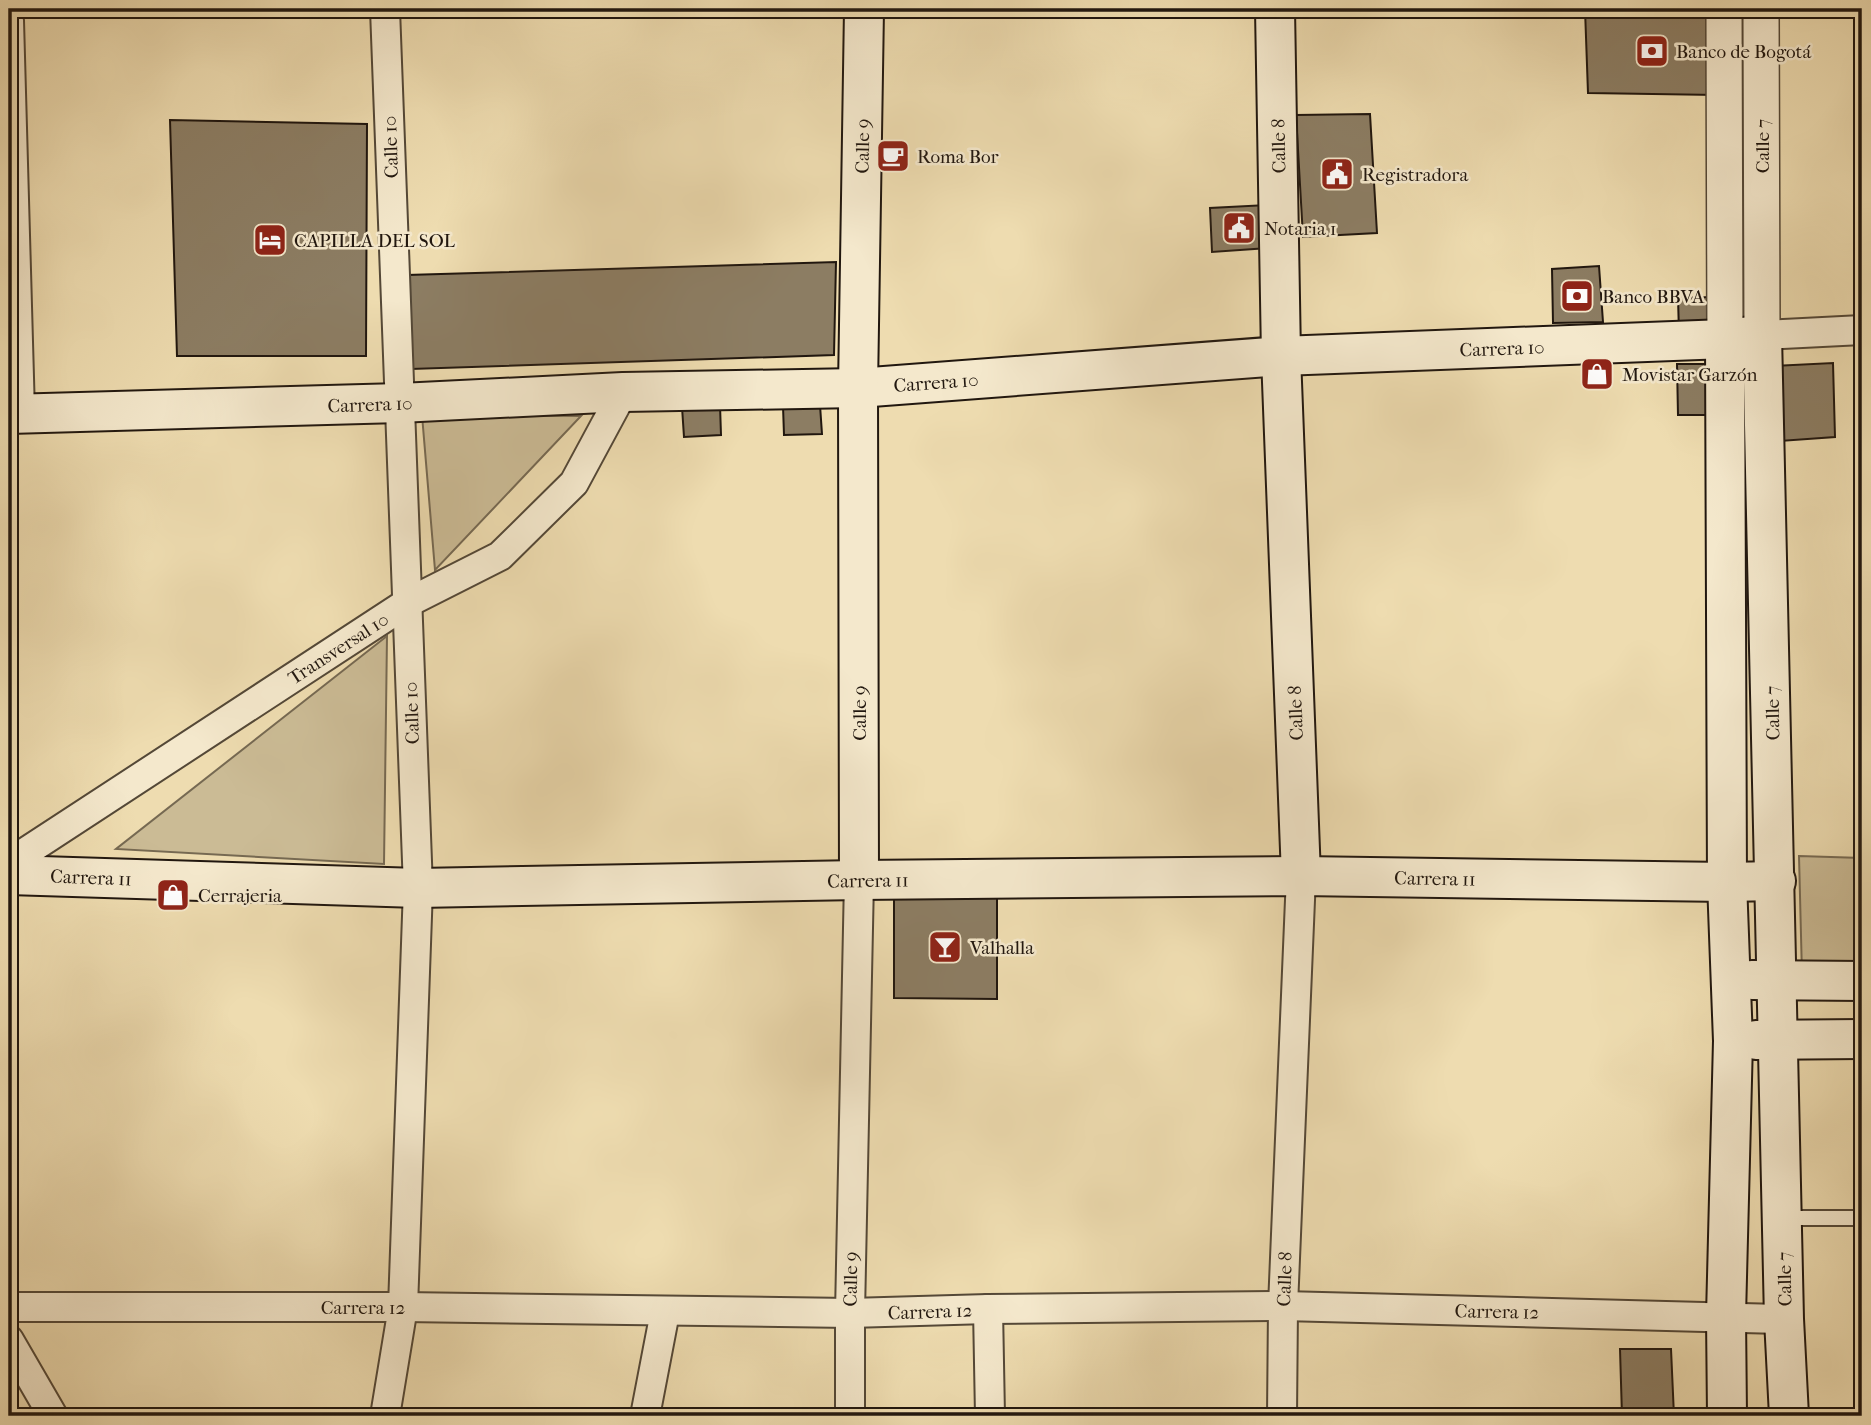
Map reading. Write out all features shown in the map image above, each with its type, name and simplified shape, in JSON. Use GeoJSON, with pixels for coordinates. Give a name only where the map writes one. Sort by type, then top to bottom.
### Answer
{"type":"FeatureCollection","features":[{"type":"Feature","properties":{"kind":"main road","name":"Calle 9"},"geometry":{"type":"LineString","coordinates":[[859,880],[858,388],[864,9]]}},
{"type":"Feature","properties":{"kind":"main road","name":"Calle 8"},"geometry":{"type":"LineString","coordinates":[[1275,9],[1281,356],[1301,876]]}},
{"type":"Feature","properties":{"kind":"main road","name":"Carrera 10"},"geometry":{"type":"LineString","coordinates":[[14,414],[400,403],[623,393],[858,388],[1281,356],[1725,339],[1762,335]]}},
{"type":"Feature","properties":{"kind":"main road","name":"Calle 7"},"geometry":{"type":"LineString","coordinates":[[1762,335],[1784,1319],[1789,1416]]}},
{"type":"Feature","properties":{"kind":"main road","name":"Calle 7"},"geometry":{"type":"LineString","coordinates":[[1725,339],[1727,882],[1732,1041],[1726,1316]]}},
{"type":"Feature","properties":{"kind":"main road","name":"Carrera 11"},"geometry":{"type":"LineString","coordinates":[[9,875],[418,888],[1301,876],[1776,881]]}},
{"type":"Feature","properties":{"kind":"main road"},"geometry":{"type":"LineString","coordinates":[[1731,980],[1862,981]]}},
{"type":"Feature","properties":{"kind":"main road"},"geometry":{"type":"LineString","coordinates":[[1732,1041],[1862,1039]]}},
{"type":"Feature","properties":{"kind":"main road"},"geometry":{"type":"LineString","coordinates":[[1726,1316],[1727,1416]]}},
{"type":"Feature","properties":{"kind":"street","name":"Calle 10"},"geometry":{"type":"LineString","coordinates":[[385,9],[418,888],[402,1307],[385,1416]]}},
{"type":"Feature","properties":{"kind":"street","name":"Calle 7"},"geometry":{"type":"LineString","coordinates":[[1724,9],[1725,339]]}},
{"type":"Feature","properties":{"kind":"street","name":"Calle 7"},"geometry":{"type":"LineString","coordinates":[[1761,9],[1762,335]]}},
{"type":"Feature","properties":{"kind":"street"},"geometry":{"type":"LineString","coordinates":[[9,21],[14,414]]}},
{"type":"Feature","properties":{"kind":"street","name":"Carrera 10"},"geometry":{"type":"LineString","coordinates":[[1762,335],[1862,330]]}},
{"type":"Feature","properties":{"kind":"street","name":"Transversal 10"},"geometry":{"type":"LineString","coordinates":[[9,863],[407,603],[500,556],[574,483],[623,393]]}},
{"type":"Feature","properties":{"kind":"street","name":"Calle 8"},"geometry":{"type":"LineString","coordinates":[[1282,1416],[1283,1306],[1301,876]]}},
{"type":"Feature","properties":{"kind":"street","name":"Calle 9"},"geometry":{"type":"LineString","coordinates":[[850,1416],[859,880]]}},
{"type":"Feature","properties":{"kind":"street","name":"Carrera 12"},"geometry":{"type":"LineString","coordinates":[[9,1307],[402,1307],[850,1314],[988,1309],[1283,1306],[1784,1319]]}},
{"type":"Feature","properties":{"kind":"street"},"geometry":{"type":"LineString","coordinates":[[988,1309],[990,1416]]}},
{"type":"Feature","properties":{"kind":"street"},"geometry":{"type":"LineString","coordinates":[[645,1416],[665,1312]]}},
{"type":"Feature","properties":{"kind":"street"},"geometry":{"type":"LineString","coordinates":[[9,1340],[53,1416]]}},
{"type":"Feature","properties":{"kind":"lane"},"geometry":{"type":"LineString","coordinates":[[1782,1218],[1862,1218]]}},
{"type":"Feature","properties":{"kind":"shaded area"},"geometry":{"type":"Polygon","coordinates":[[[422,415],[581,416],[435,570],[422,415]]]}},
{"type":"Feature","properties":{"kind":"shaded area"},"geometry":{"type":"Polygon","coordinates":[[[387,636],[384,864],[116,849],[387,636]]]}},
{"type":"Feature","properties":{"kind":"shaded area"},"geometry":{"type":"Polygon","coordinates":[[[1799,856],[1862,858],[1862,974],[1802,975],[1799,856]]]}},
{"type":"Feature","properties":{"kind":"building","name":"Banco de Bogotá"},"geometry":{"type":"Polygon","coordinates":[[[1585,9],[1717,9],[1717,95],[1588,93],[1585,9]]]}},
{"type":"Feature","properties":{"kind":"building","name":"Registradora"},"geometry":{"type":"Polygon","coordinates":[[[1370,114],[1377,233],[1303,237],[1296,115],[1370,114]]]}},
{"type":"Feature","properties":{"kind":"building","name":"CAPILLA DEL SOL"},"geometry":{"type":"Polygon","coordinates":[[[170,120],[367,124],[366,356],[177,356],[170,120]]]}},
{"type":"Feature","properties":{"kind":"building","name":"Notaria 1"},"geometry":{"type":"Polygon","coordinates":[[[1267,205],[1268,248],[1212,252],[1210,208],[1267,205]]]}},
{"type":"Feature","properties":{"kind":"building"},"geometry":{"type":"Polygon","coordinates":[[[836,262],[834,355],[411,369],[407,275],[836,262]]]}},
{"type":"Feature","properties":{"kind":"building","name":"Banco BBVA"},"geometry":{"type":"Polygon","coordinates":[[[1599,266],[1603,322],[1553,323],[1552,269],[1599,266]]]}},
{"type":"Feature","properties":{"kind":"building"},"geometry":{"type":"Polygon","coordinates":[[[1713,297],[1714,333],[1679,333],[1678,298],[1713,297]]]}},
{"type":"Feature","properties":{"kind":"building"},"geometry":{"type":"Polygon","coordinates":[[[1833,363],[1835,437],[1780,441],[1775,366],[1833,363]]]}},
{"type":"Feature","properties":{"kind":"building"},"geometry":{"type":"Polygon","coordinates":[[[1677,364],[1711,364],[1712,415],[1678,415],[1677,364]]]}},
{"type":"Feature","properties":{"kind":"building"},"geometry":{"type":"Polygon","coordinates":[[[720,405],[721,435],[684,437],[682,407],[720,405]]]}},
{"type":"Feature","properties":{"kind":"building"},"geometry":{"type":"Polygon","coordinates":[[[820,405],[822,434],[784,435],[783,406],[820,405]]]}},
{"type":"Feature","properties":{"kind":"building"},"geometry":{"type":"Polygon","coordinates":[[[894,895],[997,896],[997,999],[894,998],[894,895]]]}},
{"type":"Feature","properties":{"kind":"building"},"geometry":{"type":"Polygon","coordinates":[[[1620,1349],[1671,1349],[1674,1416],[1622,1416],[1620,1349]]]}},
{"type":"Feature","properties":{"kind":"place","name":"Banco de Bogotá"},"geometry":{"type":"Point","coordinates":[1652,51]}},
{"type":"Feature","properties":{"kind":"place","name":"Roma Bor"},"geometry":{"type":"Point","coordinates":[893,156]}},
{"type":"Feature","properties":{"kind":"place","name":"Registradora"},"geometry":{"type":"Point","coordinates":[1337,174]}},
{"type":"Feature","properties":{"kind":"place","name":"Notaria 1"},"geometry":{"type":"Point","coordinates":[1239,228]}},
{"type":"Feature","properties":{"kind":"place","name":"CAPILLA DEL SOL"},"geometry":{"type":"Point","coordinates":[270,240]}},
{"type":"Feature","properties":{"kind":"place","name":"Banco BBVA"},"geometry":{"type":"Point","coordinates":[1577,296]}},
{"type":"Feature","properties":{"kind":"place","name":"Movistar Garzón"},"geometry":{"type":"Point","coordinates":[1597,374]}},
{"type":"Feature","properties":{"kind":"place","name":"Cerrajeria"},"geometry":{"type":"Point","coordinates":[173,895]}},
{"type":"Feature","properties":{"kind":"place","name":"Valhalla"},"geometry":{"type":"Point","coordinates":[945,947]}}]}
